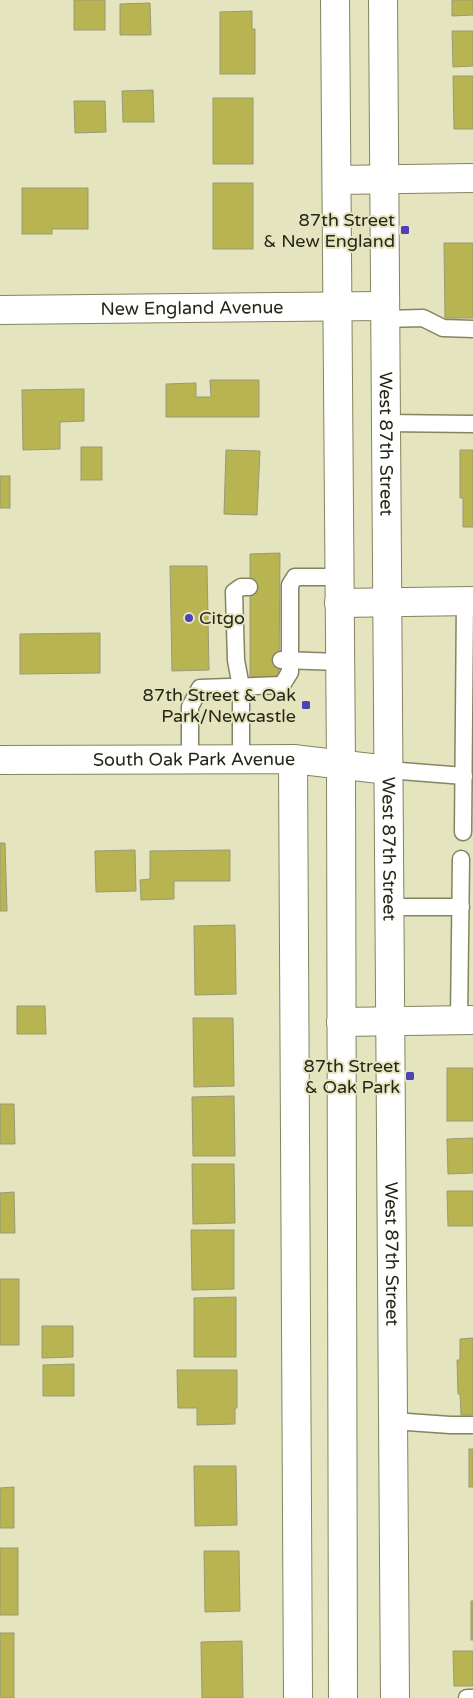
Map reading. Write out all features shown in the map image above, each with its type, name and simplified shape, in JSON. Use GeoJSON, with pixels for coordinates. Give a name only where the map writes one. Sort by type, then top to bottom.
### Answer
{"type":"FeatureCollection","features":[{"type":"Feature","properties":{"kind":"main road"},"geometry":{"type":"LineString","coordinates":[[336,0],[341,764],[343,1698]]}},
{"type":"Feature","properties":{"kind":"main road","name":"West 87th Street"},"geometry":{"type":"LineString","coordinates":[[383,0],[395,1698]]}},
{"type":"Feature","properties":{"kind":"main road"},"geometry":{"type":"LineString","coordinates":[[337,180],[473,178]]}},
{"type":"Feature","properties":{"kind":"main road","name":"New England Avenue"},"geometry":{"type":"LineString","coordinates":[[0,310],[338,307],[384,313]]}},
{"type":"Feature","properties":{"kind":"main road"},"geometry":{"type":"LineString","coordinates":[[339,590],[386,602],[469,601]]}},
{"type":"Feature","properties":{"kind":"main road"},"geometry":{"type":"LineString","coordinates":[[293,759],[298,1698]]}},
{"type":"Feature","properties":{"kind":"main road","name":"South Oak Park Avenue"},"geometry":{"type":"LineString","coordinates":[[0,760],[293,759],[388,770]]}},
{"type":"Feature","properties":{"kind":"main road"},"geometry":{"type":"LineString","coordinates":[[341,1022],[466,1020]]}},
{"type":"Feature","properties":{"kind":"lane"},"geometry":{"type":"LineString","coordinates":[[384,313],[423,318],[443,328],[473,329]]}},
{"type":"Feature","properties":{"kind":"lane"},"geometry":{"type":"LineString","coordinates":[[385,423],[473,424]]}},
{"type":"Feature","properties":{"kind":"lane"},"geometry":{"type":"LineString","coordinates":[[190,759],[190,707],[200,688],[282,685],[290,672],[285,660],[285,586],[295,577],[339,590]]}},
{"type":"Feature","properties":{"kind":"lane"},"geometry":{"type":"LineString","coordinates":[[241,759],[243,660],[234,592],[241,587],[249,587]]}},
{"type":"Feature","properties":{"kind":"lane"},"geometry":{"type":"LineString","coordinates":[[463,832],[469,669],[469,601]]}},
{"type":"Feature","properties":{"kind":"lane"},"geometry":{"type":"LineString","coordinates":[[285,660],[340,662]]}},
{"type":"Feature","properties":{"kind":"lane"},"geometry":{"type":"LineString","coordinates":[[388,770],[464,776]]}},
{"type":"Feature","properties":{"kind":"lane"},"geometry":{"type":"LineString","coordinates":[[461,859],[466,1020]]}},
{"type":"Feature","properties":{"kind":"lane"},"geometry":{"type":"LineString","coordinates":[[389,907],[461,907]]}},
{"type":"Feature","properties":{"kind":"lane"},"geometry":{"type":"LineString","coordinates":[[393,1421],[473,1425]]}},
{"type":"Feature","properties":{"kind":"lane"},"geometry":{"type":"LineString","coordinates":[[467,1698],[473,1698]]}},
{"type":"Feature","properties":{"kind":"building"},"geometry":{"type":"Polygon","coordinates":[[[74,0],[105,0],[105,30],[74,30],[74,0]]]}},
{"type":"Feature","properties":{"kind":"building"},"geometry":{"type":"Polygon","coordinates":[[[452,0],[473,0],[473,15],[452,16],[452,0]]]}},
{"type":"Feature","properties":{"kind":"building"},"geometry":{"type":"Polygon","coordinates":[[[150,3],[151,35],[120,35],[120,4],[150,3]]]}},
{"type":"Feature","properties":{"kind":"building"},"geometry":{"type":"Polygon","coordinates":[[[252,11],[252,29],[255,29],[255,74],[220,74],[220,12],[252,11]]]}},
{"type":"Feature","properties":{"kind":"building"},"geometry":{"type":"Polygon","coordinates":[[[452,31],[473,31],[473,66],[453,67],[452,31]]]}},
{"type":"Feature","properties":{"kind":"building"},"geometry":{"type":"Polygon","coordinates":[[[453,76],[473,76],[473,129],[454,129],[453,76]]]}},
{"type":"Feature","properties":{"kind":"building"},"geometry":{"type":"Polygon","coordinates":[[[153,90],[154,122],[123,122],[122,91],[153,90]]]}},
{"type":"Feature","properties":{"kind":"building"},"geometry":{"type":"Polygon","coordinates":[[[213,98],[253,98],[253,164],[213,164],[213,98]]]}},
{"type":"Feature","properties":{"kind":"building"},"geometry":{"type":"Polygon","coordinates":[[[74,101],[105,101],[106,132],[75,133],[74,101]]]}},
{"type":"Feature","properties":{"kind":"building"},"geometry":{"type":"Polygon","coordinates":[[[213,183],[253,183],[253,249],[213,249],[213,183]]]}},
{"type":"Feature","properties":{"kind":"building"},"geometry":{"type":"Polygon","coordinates":[[[22,188],[88,188],[88,229],[52,229],[52,234],[22,234],[22,188]]]}},
{"type":"Feature","properties":{"kind":"building"},"geometry":{"type":"Polygon","coordinates":[[[444,243],[473,243],[473,318],[445,318],[444,243]]]}},
{"type":"Feature","properties":{"kind":"building"},"geometry":{"type":"Polygon","coordinates":[[[210,380],[259,380],[259,417],[166,417],[166,384],[196,383],[196,397],[211,397],[210,380]]]}},
{"type":"Feature","properties":{"kind":"building"},"geometry":{"type":"Polygon","coordinates":[[[84,389],[84,421],[60,422],[60,449],[23,450],[22,390],[84,389]]]}},
{"type":"Feature","properties":{"kind":"building"},"geometry":{"type":"Polygon","coordinates":[[[81,447],[102,447],[102,480],[81,480],[81,447]]]}},
{"type":"Feature","properties":{"kind":"building"},"geometry":{"type":"Polygon","coordinates":[[[226,450],[260,451],[257,515],[224,514],[226,450]]]}},
{"type":"Feature","properties":{"kind":"building"},"geometry":{"type":"Polygon","coordinates":[[[460,450],[473,450],[473,527],[463,527],[463,498],[460,498],[460,450]]]}},
{"type":"Feature","properties":{"kind":"building"},"geometry":{"type":"Polygon","coordinates":[[[0,476],[10,476],[10,508],[0,508],[0,476]]]}},
{"type":"Feature","properties":{"kind":"building","name":"Citgo"},"geometry":{"type":"Polygon","coordinates":[[[280,553],[279,677],[250,677],[250,554],[280,553]]]}},
{"type":"Feature","properties":{"kind":"building","name":"Citgo"},"geometry":{"type":"Polygon","coordinates":[[[170,566],[207,566],[209,670],[172,671],[170,566]]]}},
{"type":"Feature","properties":{"kind":"building"},"geometry":{"type":"Polygon","coordinates":[[[100,633],[100,673],[20,674],[20,634],[100,633]]]}},
{"type":"Feature","properties":{"kind":"building"},"geometry":{"type":"Polygon","coordinates":[[[0,843],[5,843],[7,911],[0,911],[0,843]]]}},
{"type":"Feature","properties":{"kind":"building"},"geometry":{"type":"Polygon","coordinates":[[[135,850],[136,891],[96,892],[95,851],[135,850]]]}},
{"type":"Feature","properties":{"kind":"building"},"geometry":{"type":"Polygon","coordinates":[[[230,850],[230,881],[174,881],[174,899],[141,900],[140,880],[150,879],[150,851],[230,850]]]}},
{"type":"Feature","properties":{"kind":"building"},"geometry":{"type":"Polygon","coordinates":[[[235,925],[236,994],[195,995],[194,926],[235,925]]]}},
{"type":"Feature","properties":{"kind":"building"},"geometry":{"type":"Polygon","coordinates":[[[17,1006],[45,1006],[46,1034],[17,1034],[17,1006]]]}},
{"type":"Feature","properties":{"kind":"building"},"geometry":{"type":"Polygon","coordinates":[[[193,1018],[233,1018],[234,1086],[194,1087],[193,1018]]]}},
{"type":"Feature","properties":{"kind":"building"},"geometry":{"type":"Polygon","coordinates":[[[447,1068],[473,1068],[473,1121],[447,1121],[447,1068]]]}},
{"type":"Feature","properties":{"kind":"building"},"geometry":{"type":"Polygon","coordinates":[[[234,1096],[235,1156],[193,1156],[192,1097],[234,1096]]]}},
{"type":"Feature","properties":{"kind":"building"},"geometry":{"type":"Polygon","coordinates":[[[0,1104],[14,1104],[15,1144],[0,1144],[0,1104]]]}},
{"type":"Feature","properties":{"kind":"building"},"geometry":{"type":"Polygon","coordinates":[[[473,1138],[473,1173],[448,1174],[447,1139],[473,1138]]]}},
{"type":"Feature","properties":{"kind":"building"},"geometry":{"type":"Polygon","coordinates":[[[192,1164],[234,1164],[235,1223],[193,1224],[192,1164]]]}},
{"type":"Feature","properties":{"kind":"building"},"geometry":{"type":"Polygon","coordinates":[[[447,1191],[473,1191],[473,1226],[448,1226],[447,1191]]]}},
{"type":"Feature","properties":{"kind":"building"},"geometry":{"type":"Polygon","coordinates":[[[14,1192],[15,1233],[0,1233],[0,1193],[14,1192]]]}},
{"type":"Feature","properties":{"kind":"building"},"geometry":{"type":"Polygon","coordinates":[[[191,1230],[234,1230],[234,1289],[192,1290],[191,1230]]]}},
{"type":"Feature","properties":{"kind":"building"},"geometry":{"type":"Polygon","coordinates":[[[0,1279],[19,1279],[19,1345],[0,1345],[0,1279]]]}},
{"type":"Feature","properties":{"kind":"building"},"geometry":{"type":"Polygon","coordinates":[[[236,1297],[236,1357],[194,1357],[194,1298],[236,1297]]]}},
{"type":"Feature","properties":{"kind":"building"},"geometry":{"type":"Polygon","coordinates":[[[42,1326],[73,1326],[73,1357],[42,1358],[42,1326]]]}},
{"type":"Feature","properties":{"kind":"building"},"geometry":{"type":"Polygon","coordinates":[[[473,1338],[473,1415],[461,1415],[457,1360],[460,1360],[460,1339],[473,1338]]]}},
{"type":"Feature","properties":{"kind":"building"},"geometry":{"type":"Polygon","coordinates":[[[74,1364],[74,1396],[43,1396],[43,1365],[74,1364]]]}},
{"type":"Feature","properties":{"kind":"building"},"geometry":{"type":"Polygon","coordinates":[[[177,1370],[237,1370],[235,1424],[197,1425],[197,1408],[178,1408],[177,1370]]]}},
{"type":"Feature","properties":{"kind":"building"},"geometry":{"type":"Polygon","coordinates":[[[469,1449],[473,1449],[473,1487],[469,1487],[469,1449]]]}},
{"type":"Feature","properties":{"kind":"building"},"geometry":{"type":"Polygon","coordinates":[[[194,1466],[236,1466],[237,1525],[195,1526],[194,1466]]]}},
{"type":"Feature","properties":{"kind":"building"},"geometry":{"type":"Polygon","coordinates":[[[14,1487],[14,1528],[0,1528],[0,1488],[14,1487]]]}},
{"type":"Feature","properties":{"kind":"building"},"geometry":{"type":"Polygon","coordinates":[[[0,1548],[18,1548],[18,1615],[0,1615],[0,1548]]]}},
{"type":"Feature","properties":{"kind":"building"},"geometry":{"type":"Polygon","coordinates":[[[204,1551],[239,1551],[240,1611],[205,1612],[204,1551]]]}},
{"type":"Feature","properties":{"kind":"building"},"geometry":{"type":"Polygon","coordinates":[[[471,1601],[473,1601],[473,1640],[471,1640],[471,1601]]]}},
{"type":"Feature","properties":{"kind":"building"},"geometry":{"type":"Polygon","coordinates":[[[0,1633],[14,1633],[14,1698],[0,1698],[0,1633]]]}},
{"type":"Feature","properties":{"kind":"building"},"geometry":{"type":"Polygon","coordinates":[[[242,1641],[243,1698],[202,1698],[201,1642],[242,1641]]]}},
{"type":"Feature","properties":{"kind":"building"},"geometry":{"type":"Polygon","coordinates":[[[453,1651],[473,1651],[473,1686],[454,1686],[453,1651]]]}},
{"type":"Feature","properties":{"kind":"place","name":"87th Street & New England"},"geometry":{"type":"Point","coordinates":[405,230]}},
{"type":"Feature","properties":{"kind":"place","name":"Citgo"},"geometry":{"type":"Point","coordinates":[189,618]}},
{"type":"Feature","properties":{"kind":"place","name":"87th Street & Oak Park/Newcastle"},"geometry":{"type":"Point","coordinates":[306,705]}},
{"type":"Feature","properties":{"kind":"place","name":"87th Street & Oak Park"},"geometry":{"type":"Point","coordinates":[410,1076]}}]}
